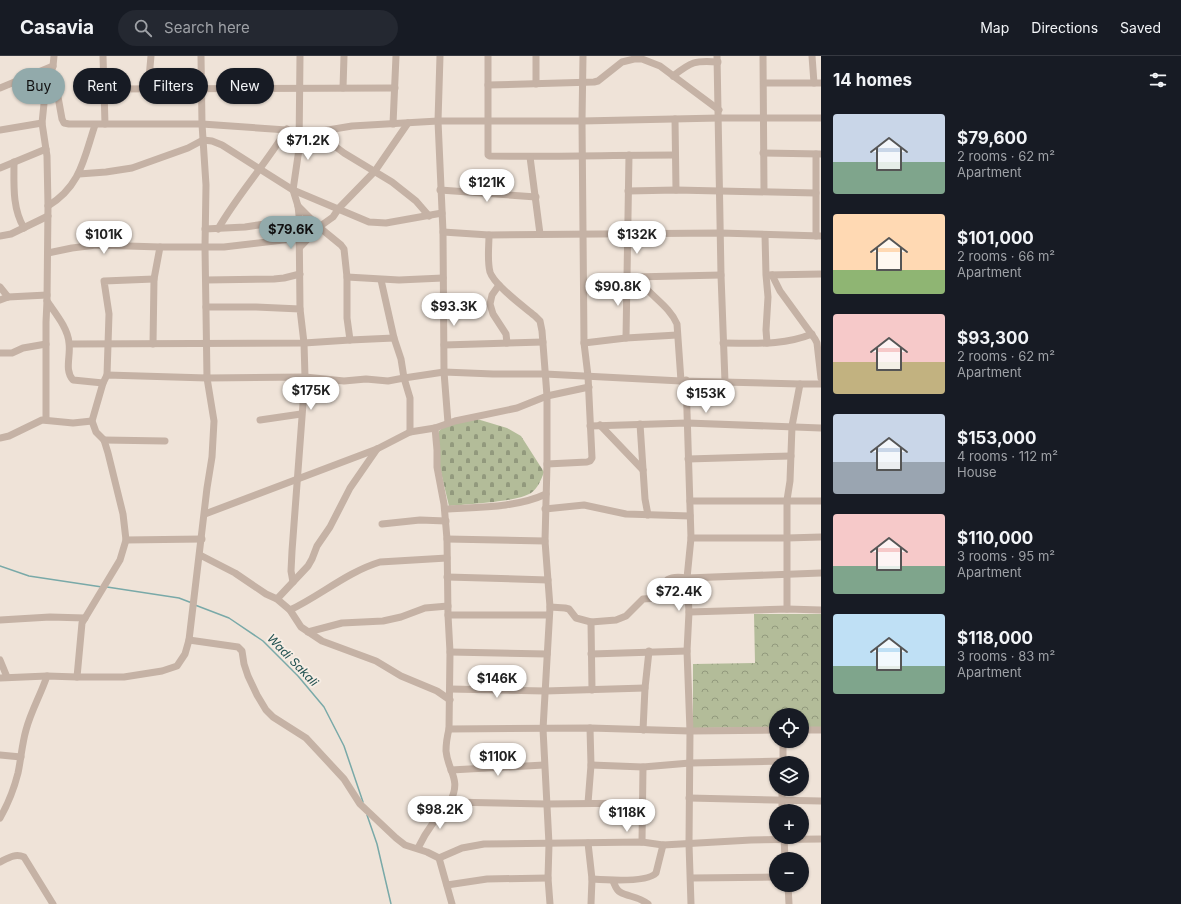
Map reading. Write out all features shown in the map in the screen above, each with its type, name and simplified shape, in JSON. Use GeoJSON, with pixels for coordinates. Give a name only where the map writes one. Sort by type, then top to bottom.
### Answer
{"type":"FeatureCollection","features":[{"type":"Feature","properties":{"kind":"street"},"geometry":{"type":"LineString","coordinates":[[0,88],[53,66],[54,56]]}},
{"type":"Feature","properties":{"kind":"street"},"geometry":{"type":"LineString","coordinates":[[103,56],[103,68]]}},
{"type":"Feature","properties":{"kind":"street"},"geometry":{"type":"LineString","coordinates":[[150,68],[151,56]]}},
{"type":"Feature","properties":{"kind":"street"},"geometry":{"type":"LineString","coordinates":[[201,56],[201,68]]}},
{"type":"Feature","properties":{"kind":"street"},"geometry":{"type":"LineString","coordinates":[[293,582],[291,571],[292,551],[298,478],[301,414],[305,377],[304,343],[300,309],[300,224],[298,206],[293,190],[298,159],[300,56]]}},
{"type":"Feature","properties":{"kind":"street"},"geometry":{"type":"LineString","coordinates":[[343,88],[344,56]]}},
{"type":"Feature","properties":{"kind":"street"},"geometry":{"type":"LineString","coordinates":[[393,124],[396,56]]}},
{"type":"Feature","properties":{"kind":"street"},"geometry":{"type":"LineString","coordinates":[[440,56],[438,121],[443,232],[444,372],[448,422]]}},
{"type":"Feature","properties":{"kind":"street"},"geometry":{"type":"LineString","coordinates":[[488,56],[488,155],[530,157],[582,155],[675,155]]}},
{"type":"Feature","properties":{"kind":"street"},"geometry":{"type":"LineString","coordinates":[[536,56],[536,84]]}},
{"type":"Feature","properties":{"kind":"street"},"geometry":{"type":"LineString","coordinates":[[547,464],[590,461],[592,458],[589,387],[584,343],[582,155],[583,56]]}},
{"type":"Feature","properties":{"kind":"street"},"geometry":{"type":"LineString","coordinates":[[763,56],[764,191]]}},
{"type":"Feature","properties":{"kind":"street"},"geometry":{"type":"LineString","coordinates":[[764,83],[817,83],[812,56]]}},
{"type":"Feature","properties":{"kind":"street"},"geometry":{"type":"LineString","coordinates":[[488,85],[598,82],[622,62],[634,58],[652,62],[660,66],[719,110]]}},
{"type":"Feature","properties":{"kind":"street"},"geometry":{"type":"LineString","coordinates":[[674,76],[689,64],[718,59],[720,233],[725,382]]}},
{"type":"Feature","properties":{"kind":"street"},"geometry":{"type":"LineString","coordinates":[[208,89],[395,88]]}},
{"type":"Feature","properties":{"kind":"street"},"geometry":{"type":"LineString","coordinates":[[44,104],[42,123],[46,149],[48,206],[46,420]]}},
{"type":"Feature","properties":{"kind":"street"},"geometry":{"type":"LineString","coordinates":[[59,104],[64,123],[95,125],[202,124],[316,132],[352,126],[438,121],[821,118]]}},
{"type":"Feature","properties":{"kind":"street"},"geometry":{"type":"LineString","coordinates":[[104,104],[105,124]]}},
{"type":"Feature","properties":{"kind":"street"},"geometry":{"type":"LineString","coordinates":[[0,660],[4,677],[124,677],[162,671],[177,666],[185,654],[189,640],[202,539],[207,488],[212,457],[214,421],[207,378],[205,247],[206,168],[201,104]]}},
{"type":"Feature","properties":{"kind":"street"},"geometry":{"type":"LineString","coordinates":[[675,119],[676,190]]}},
{"type":"Feature","properties":{"kind":"street"},"geometry":{"type":"LineString","coordinates":[[0,130],[42,123]]}},
{"type":"Feature","properties":{"kind":"street"},"geometry":{"type":"LineString","coordinates":[[300,247],[319,227],[333,217],[339,208],[375,171],[408,123]]}},
{"type":"Feature","properties":{"kind":"street"},"geometry":{"type":"LineString","coordinates":[[48,206],[64,194],[79,174],[95,125]]}},
{"type":"Feature","properties":{"kind":"street"},"geometry":{"type":"LineString","coordinates":[[218,229],[232,206],[274,151],[287,129]]}},
{"type":"Feature","properties":{"kind":"street"},"geometry":{"type":"LineString","coordinates":[[316,132],[344,153],[400,188],[416,201],[428,216]]}},
{"type":"Feature","properties":{"kind":"street"},"geometry":{"type":"LineString","coordinates":[[79,174],[132,168],[188,148],[203,140],[212,141],[222,145],[293,190],[370,222],[378,223],[442,214]]}},
{"type":"Feature","properties":{"kind":"street"},"geometry":{"type":"LineString","coordinates":[[0,168],[46,149]]}},
{"type":"Feature","properties":{"kind":"street"},"geometry":{"type":"LineString","coordinates":[[443,232],[489,235],[720,233],[818,236],[816,193],[818,154],[763,153]]}},
{"type":"Feature","properties":{"kind":"street"},"geometry":{"type":"LineString","coordinates":[[626,338],[629,155]]}},
{"type":"Feature","properties":{"kind":"street"},"geometry":{"type":"LineString","coordinates":[[530,157],[540,234]]}},
{"type":"Feature","properties":{"kind":"street"},"geometry":{"type":"LineString","coordinates":[[14,162],[15,203],[20,221],[24,228]]}},
{"type":"Feature","properties":{"kind":"street"},"geometry":{"type":"LineString","coordinates":[[440,190],[536,197]]}},
{"type":"Feature","properties":{"kind":"street"},"geometry":{"type":"LineString","coordinates":[[628,190],[816,193]]}},
{"type":"Feature","properties":{"kind":"street"},"geometry":{"type":"LineString","coordinates":[[298,206],[344,249],[347,277],[346,318],[350,340]]}},
{"type":"Feature","properties":{"kind":"street"},"geometry":{"type":"LineString","coordinates":[[0,236],[11,234],[48,216]]}},
{"type":"Feature","properties":{"kind":"street"},"geometry":{"type":"LineString","coordinates":[[206,230],[265,224],[300,224]]}},
{"type":"Feature","properties":{"kind":"street"},"geometry":{"type":"LineString","coordinates":[[489,235],[490,274],[499,285],[540,321],[543,342],[546,396],[547,464],[545,541],[550,607],[543,729],[549,844],[548,878],[550,904]]}},
{"type":"Feature","properties":{"kind":"street"},"geometry":{"type":"LineString","coordinates":[[765,235],[769,275],[766,330],[767,343]]}},
{"type":"Feature","properties":{"kind":"street"},"geometry":{"type":"LineString","coordinates":[[48,253],[72,248],[96,246],[224,247],[300,238]]}},
{"type":"Feature","properties":{"kind":"street"},"geometry":{"type":"LineString","coordinates":[[153,344],[154,279],[160,247]]}},
{"type":"Feature","properties":{"kind":"street"},"geometry":{"type":"LineString","coordinates":[[206,280],[274,279],[300,274]]}},
{"type":"Feature","properties":{"kind":"street"},"geometry":{"type":"LineString","coordinates":[[769,275],[821,274]]}},
{"type":"Feature","properties":{"kind":"street"},"geometry":{"type":"LineString","coordinates":[[628,277],[721,275]]}},
{"type":"Feature","properties":{"kind":"street"},"geometry":{"type":"LineString","coordinates":[[769,275],[817,343],[821,378]]}},
{"type":"Feature","properties":{"kind":"street"},"geometry":{"type":"LineString","coordinates":[[347,277],[381,280],[444,278]]}},
{"type":"Feature","properties":{"kind":"street"},"geometry":{"type":"LineString","coordinates":[[637,277],[645,288],[674,318],[677,324],[677,336],[687,423],[691,538],[687,578],[689,612],[687,651],[690,731],[689,844],[691,904]]}},
{"type":"Feature","properties":{"kind":"street"},"geometry":{"type":"LineString","coordinates":[[77,677],[82,623],[120,560],[126,540],[123,514],[108,453],[104,440],[96,432],[92,421],[103,383],[107,375],[109,308],[104,281],[154,279]]}},
{"type":"Feature","properties":{"kind":"street"},"geometry":{"type":"LineString","coordinates":[[381,280],[394,338],[401,359],[404,378],[410,398],[410,432]]}},
{"type":"Feature","properties":{"kind":"street"},"geometry":{"type":"LineString","coordinates":[[499,285],[492,295],[490,304],[493,314],[506,334],[507,343]]}},
{"type":"Feature","properties":{"kind":"street"},"geometry":{"type":"LineString","coordinates":[[0,287],[8,297]]}},
{"type":"Feature","properties":{"kind":"street"},"geometry":{"type":"LineString","coordinates":[[0,300],[8,297],[47,298]]}},
{"type":"Feature","properties":{"kind":"street"},"geometry":{"type":"LineString","coordinates":[[47,298],[66,332],[70,344],[68,371],[70,377],[74,380],[103,383]]}},
{"type":"Feature","properties":{"kind":"street"},"geometry":{"type":"LineString","coordinates":[[206,307],[300,309]]}},
{"type":"Feature","properties":{"kind":"street"},"geometry":{"type":"LineString","coordinates":[[723,343],[767,343],[791,341],[812,334]]}},
{"type":"Feature","properties":{"kind":"street"},"geometry":{"type":"LineString","coordinates":[[584,343],[626,338],[677,336]]}},
{"type":"Feature","properties":{"kind":"street"},"geometry":{"type":"LineString","coordinates":[[70,344],[304,343],[394,338]]}},
{"type":"Feature","properties":{"kind":"street"},"geometry":{"type":"LineString","coordinates":[[444,345],[543,342]]}},
{"type":"Feature","properties":{"kind":"street"},"geometry":{"type":"LineString","coordinates":[[0,353],[12,353],[23,348],[46,344]]}},
{"type":"Feature","properties":{"kind":"street"},"geometry":{"type":"LineString","coordinates":[[107,375],[207,378],[305,377],[344,381],[366,379],[388,382],[444,372],[544,374],[683,381],[821,384]]}},
{"type":"Feature","properties":{"kind":"street"},"geometry":{"type":"LineString","coordinates":[[786,609],[787,500],[792,426],[800,384]]}},
{"type":"Feature","properties":{"kind":"street"},"geometry":{"type":"LineString","coordinates":[[205,514],[377,449],[410,432],[435,428],[448,422],[517,408],[546,396],[589,387]]}},
{"type":"Feature","properties":{"kind":"street"},"geometry":{"type":"LineString","coordinates":[[260,420],[301,414]]}},
{"type":"Feature","properties":{"kind":"street"},"geometry":{"type":"LineString","coordinates":[[0,438],[39,421],[46,420],[73,423],[92,421]]}},
{"type":"Feature","properties":{"kind":"street"},"geometry":{"type":"LineString","coordinates":[[590,426],[687,423],[821,428]]}},
{"type":"Feature","properties":{"kind":"street"},"geometry":{"type":"LineString","coordinates":[[640,424],[645,499],[648,515]]}},
{"type":"Feature","properties":{"kind":"street"},"geometry":{"type":"LineString","coordinates":[[600,425],[643,470]]}},
{"type":"Feature","properties":{"kind":"street"},"geometry":{"type":"LineString","coordinates":[[435,428],[437,467],[445,509],[447,539],[450,700],[449,729],[446,739],[446,751],[451,770],[455,778],[455,786],[450,802]]}},
{"type":"Feature","properties":{"kind":"street"},"geometry":{"type":"LineString","coordinates":[[104,440],[165,441]]}},
{"type":"Feature","properties":{"kind":"street"},"geometry":{"type":"LineString","coordinates":[[277,599],[310,562],[317,546],[330,527],[350,488],[377,449]]}},
{"type":"Feature","properties":{"kind":"street"},"geometry":{"type":"LineString","coordinates":[[688,459],[791,456]]}},
{"type":"Feature","properties":{"kind":"street"},"geometry":{"type":"LineString","coordinates":[[445,509],[511,504],[535,499],[546,494]]}},
{"type":"Feature","properties":{"kind":"street"},"geometry":{"type":"LineString","coordinates":[[690,501],[821,500]]}},
{"type":"Feature","properties":{"kind":"street"},"geometry":{"type":"LineString","coordinates":[[545,509],[584,505],[626,514],[690,516]]}},
{"type":"Feature","properties":{"kind":"street"},"geometry":{"type":"LineString","coordinates":[[382,524],[420,520],[446,521]]}},
{"type":"Feature","properties":{"kind":"street"},"geometry":{"type":"LineString","coordinates":[[691,538],[821,537]]}},
{"type":"Feature","properties":{"kind":"street"},"geometry":{"type":"LineString","coordinates":[[126,540],[202,539]]}},
{"type":"Feature","properties":{"kind":"street"},"geometry":{"type":"LineString","coordinates":[[447,539],[545,541]]}},
{"type":"Feature","properties":{"kind":"street"},"geometry":{"type":"LineString","coordinates":[[200,555],[235,573],[266,594],[277,599],[290,610],[301,627],[308,632],[338,648],[376,661],[401,676],[437,691],[450,700]]}},
{"type":"Feature","properties":{"kind":"street"},"geometry":{"type":"LineString","coordinates":[[290,610],[308,602],[372,564],[380,562],[447,558]]}},
{"type":"Feature","properties":{"kind":"street"},"geometry":{"type":"LineString","coordinates":[[550,607],[569,609],[576,618],[591,622],[621,618],[630,613],[643,599],[658,598],[664,581],[667,579],[680,577],[821,573]]}},
{"type":"Feature","properties":{"kind":"street"},"geometry":{"type":"LineString","coordinates":[[447,577],[548,580]]}},
{"type":"Feature","properties":{"kind":"street"},"geometry":{"type":"LineString","coordinates":[[308,632],[342,623],[383,621],[401,617],[425,608],[448,606]]}},
{"type":"Feature","properties":{"kind":"street"},"geometry":{"type":"LineString","coordinates":[[689,612],[786,609],[821,610]]}},
{"type":"Feature","properties":{"kind":"street"},"geometry":{"type":"LineString","coordinates":[[448,615],[549,615]]}},
{"type":"Feature","properties":{"kind":"street"},"geometry":{"type":"LineString","coordinates":[[0,620],[50,616],[85,618]]}},
{"type":"Feature","properties":{"kind":"street"},"geometry":{"type":"LineString","coordinates":[[591,622],[592,690]]}},
{"type":"Feature","properties":{"kind":"street"},"geometry":{"type":"LineString","coordinates":[[189,640],[238,647],[242,651],[244,664],[251,682],[266,710],[306,738],[344,779],[360,804],[371,816],[401,842],[439,858],[452,904]]}},
{"type":"Feature","properties":{"kind":"street"},"geometry":{"type":"LineString","coordinates":[[643,730],[649,651]]}},
{"type":"Feature","properties":{"kind":"street"},"geometry":{"type":"LineString","coordinates":[[591,654],[687,651]]}},
{"type":"Feature","properties":{"kind":"street"},"geometry":{"type":"LineString","coordinates":[[450,652],[547,654]]}},
{"type":"Feature","properties":{"kind":"street"},"geometry":{"type":"LineString","coordinates":[[0,818],[13,791],[26,730],[46,676]]}},
{"type":"Feature","properties":{"kind":"street"},"geometry":{"type":"LineString","coordinates":[[450,689],[545,691],[645,688]]}},
{"type":"Feature","properties":{"kind":"street"},"geometry":{"type":"LineString","coordinates":[[449,729],[590,728],[690,731],[769,730]]}},
{"type":"Feature","properties":{"kind":"street"},"geometry":{"type":"LineString","coordinates":[[588,803],[591,766],[590,728]]}},
{"type":"Feature","properties":{"kind":"street"},"geometry":{"type":"LineString","coordinates":[[809,730],[821,730]]}},
{"type":"Feature","properties":{"kind":"street"},"geometry":{"type":"LineString","coordinates":[[0,755],[20,757]]}},
{"type":"Feature","properties":{"kind":"street"},"geometry":{"type":"LineString","coordinates":[[591,766],[643,767],[690,763],[769,762]]}},
{"type":"Feature","properties":{"kind":"street"},"geometry":{"type":"LineString","coordinates":[[451,770],[544,764]]}},
{"type":"Feature","properties":{"kind":"street"},"geometry":{"type":"LineString","coordinates":[[642,842],[643,767]]}},
{"type":"Feature","properties":{"kind":"street"},"geometry":{"type":"LineString","coordinates":[[781,796],[781,804]]}},
{"type":"Feature","properties":{"kind":"street"},"geometry":{"type":"LineString","coordinates":[[689,798],[821,801]]}},
{"type":"Feature","properties":{"kind":"street"},"geometry":{"type":"LineString","coordinates":[[418,848],[433,823],[434,811],[450,802],[546,804],[642,803]]}},
{"type":"Feature","properties":{"kind":"street"},"geometry":{"type":"LineString","coordinates":[[439,858],[462,848],[484,844],[642,842],[663,845],[769,839]]}},
{"type":"Feature","properties":{"kind":"street"},"geometry":{"type":"LineString","coordinates":[[809,839],[821,839]]}},
{"type":"Feature","properties":{"kind":"street"},"geometry":{"type":"LineString","coordinates":[[588,843],[592,879],[591,904]]}},
{"type":"Feature","properties":{"kind":"street"},"geometry":{"type":"LineString","coordinates":[[592,879],[614,881],[648,878],[654,876],[663,845]]}},
{"type":"Feature","properties":{"kind":"street"},"geometry":{"type":"LineString","coordinates":[[0,862],[14,856],[19,855],[24,857],[53,904]]}},
{"type":"Feature","properties":{"kind":"street"},"geometry":{"type":"LineString","coordinates":[[691,878],[769,877]]}},
{"type":"Feature","properties":{"kind":"street"},"geometry":{"type":"LineString","coordinates":[[447,885],[487,879],[548,878]]}},
{"type":"Feature","properties":{"kind":"street"},"geometry":{"type":"LineString","coordinates":[[614,881],[616,888],[620,892],[638,898],[648,904]]}},
{"type":"Feature","properties":{"kind":"street"},"geometry":{"type":"LineString","coordinates":[[788,892],[789,904]]}},
{"type":"Feature","properties":{"kind":"green space"},"geometry":{"type":"Polygon","coordinates":[[[477,419],[507,428],[521,436],[544,472],[537,486],[531,493],[515,499],[504,501],[449,506],[439,464],[439,431],[444,426],[477,419]]]}},
{"type":"Feature","properties":{"kind":"green space"},"geometry":{"type":"Polygon","coordinates":[[[754,614],[821,614],[821,727],[809,727],[809,708],[769,708],[769,727],[693,728],[693,664],[755,663],[754,614]]]}},
{"type":"Feature","properties":{"kind":"waterway","name":"Wadi Sakali"},"geometry":{"type":"LineString","coordinates":[[0,566],[29,576],[102,587]]}},
{"type":"Feature","properties":{"kind":"waterway","name":"Wadi Sakali"},"geometry":{"type":"LineString","coordinates":[[107,587],[179,598],[192,603]]}},
{"type":"Feature","properties":{"kind":"waterway","name":"Wadi Sakali"},"geometry":{"type":"LineString","coordinates":[[195,605],[229,618],[263,641],[298,676],[324,707],[344,746],[363,802]]}},
{"type":"Feature","properties":{"kind":"waterway","name":"Wadi Sakali"},"geometry":{"type":"LineString","coordinates":[[367,815],[377,844],[391,904]]}}]}
